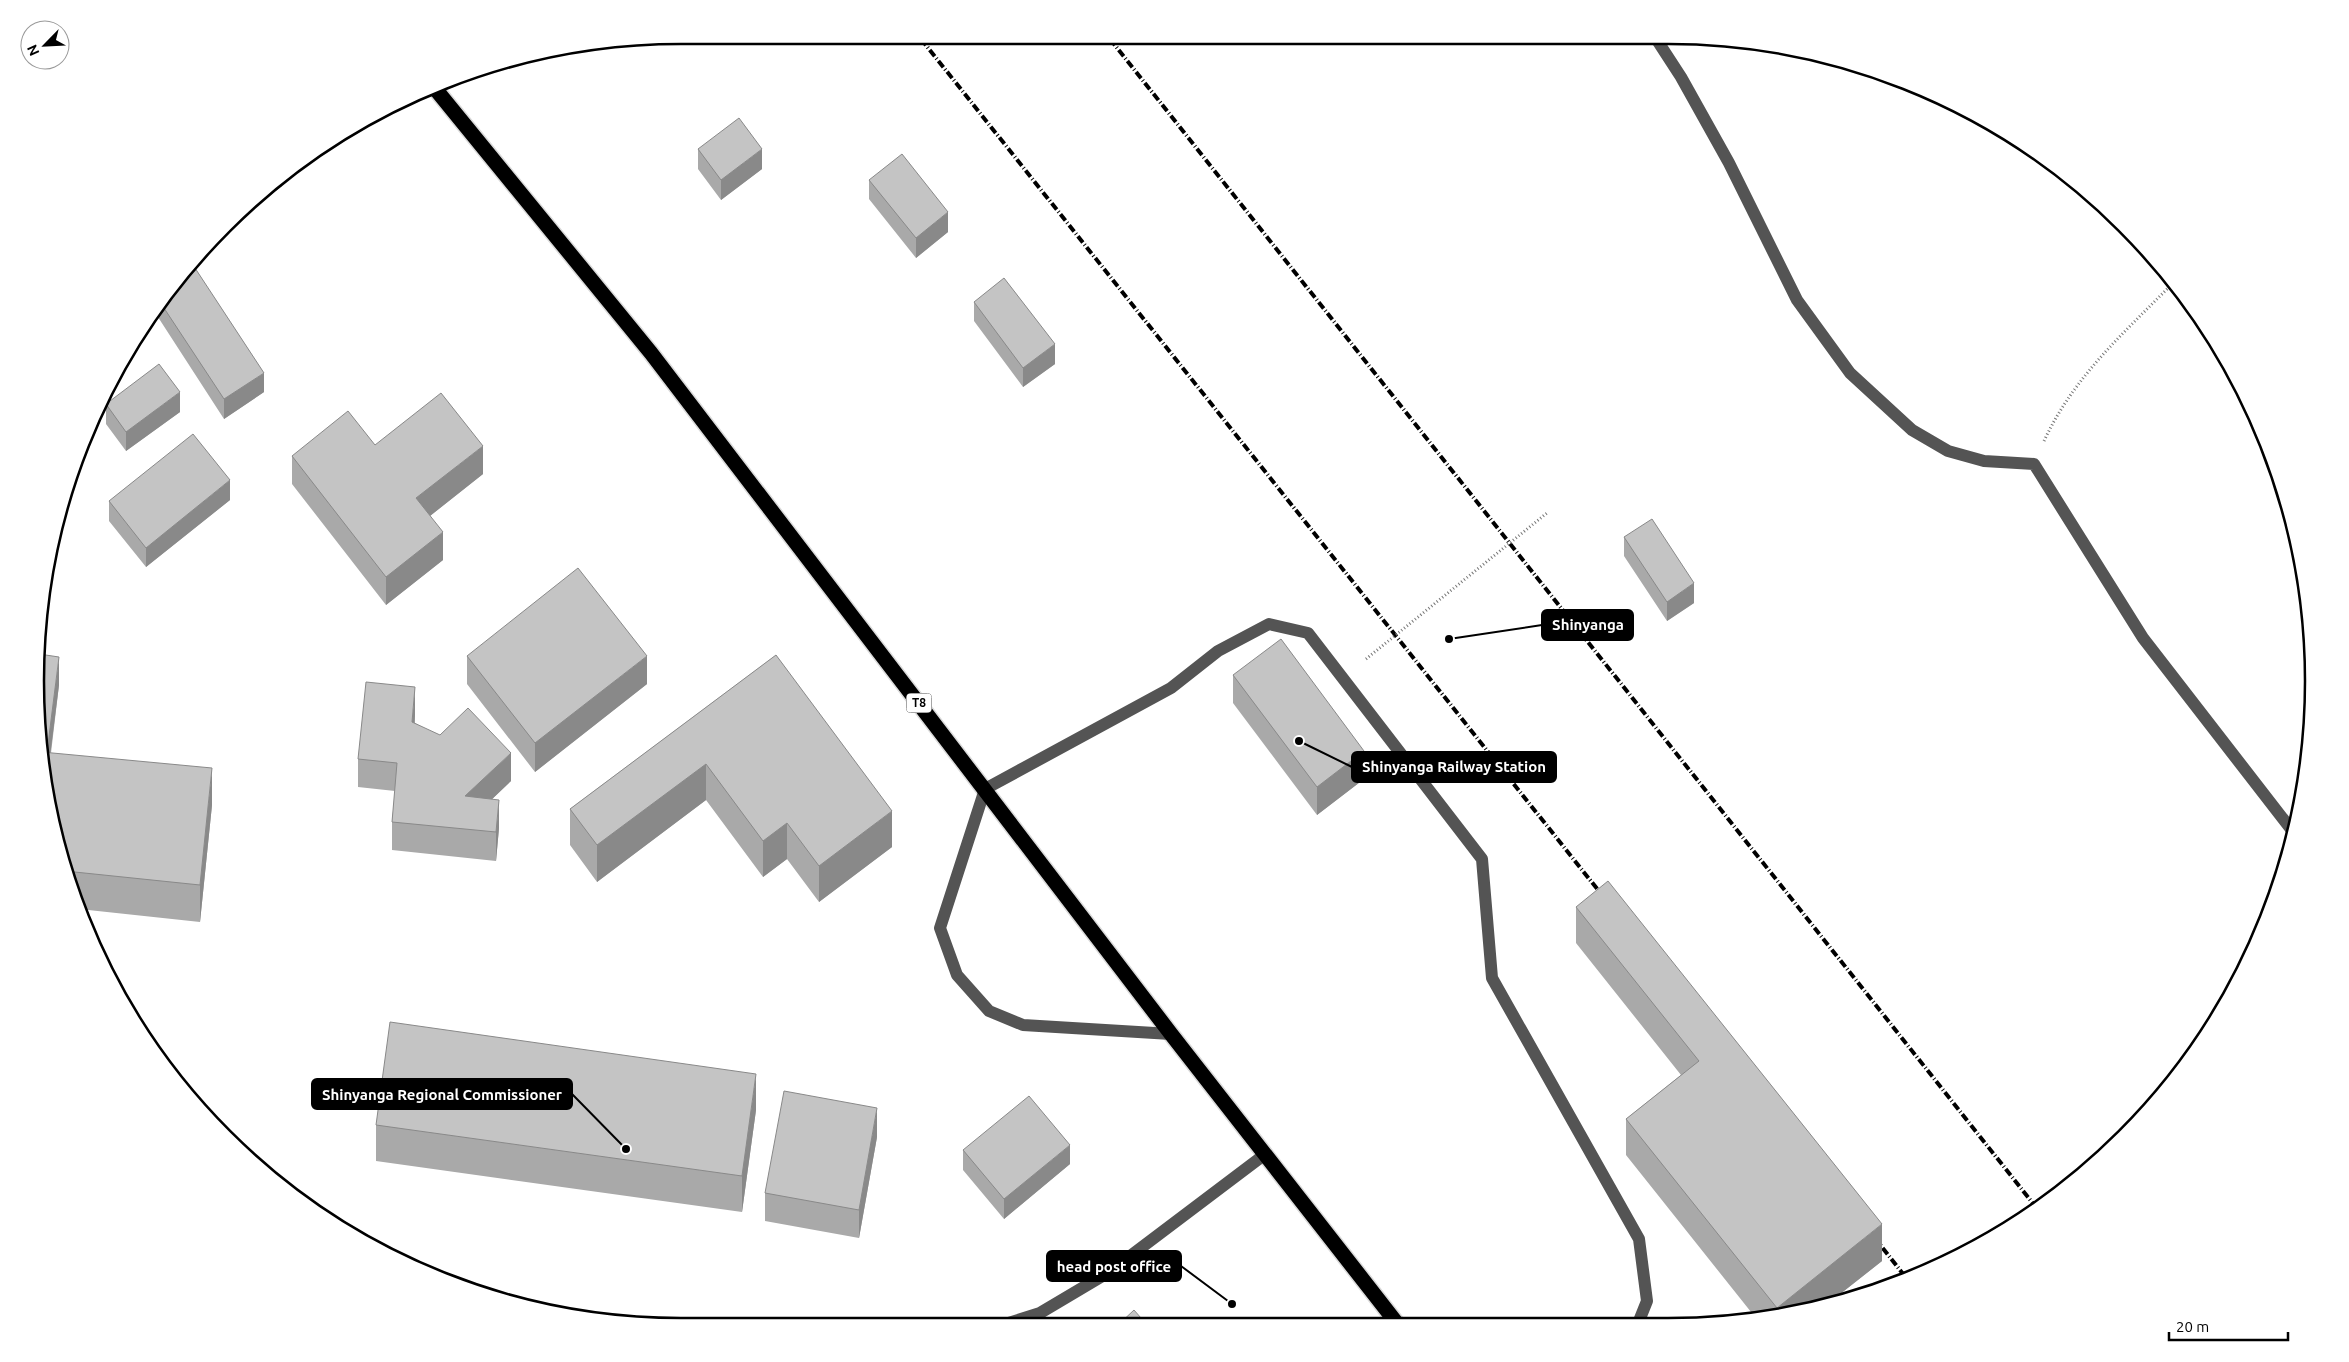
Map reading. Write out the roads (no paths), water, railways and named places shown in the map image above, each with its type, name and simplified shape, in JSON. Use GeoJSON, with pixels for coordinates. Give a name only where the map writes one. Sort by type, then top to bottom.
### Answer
{"type":"FeatureCollection","features":[{"type":"Feature","properties":{"kind":"highway","name":"T8"},"geometry":{"type":"LineString","coordinates":[[438,92],[651,353],[1170,1034],[1393,1318]]}},
{"type":"Feature","properties":{"kind":"street"},"geometry":{"type":"LineString","coordinates":[[1660,44],[1681,77],[1729,163],[1797,300],[1850,373],[1912,430],[1948,452],[1984,460],[2034,464],[2143,638],[2288,826]]}},
{"type":"Feature","properties":{"kind":"street"},"geometry":{"type":"LineString","coordinates":[[1170,1034],[1023,1025],[988,1011],[957,975],[940,928],[984,789],[1171,688],[1218,650],[1269,624],[1308,633],[1482,859],[1492,978],[1639,1239],[1646,1301],[1640,1318]]}},
{"type":"Feature","properties":{"kind":"street"},"geometry":{"type":"LineString","coordinates":[[1024,1318],[1040,1313],[1109,1272],[1264,1155]]}},
{"type":"Feature","properties":{"kind":"railway"},"geometry":{"type":"LineString","coordinates":[[925,44],[1606,900]]}},
{"type":"Feature","properties":{"kind":"railway"},"geometry":{"type":"LineString","coordinates":[[1114,44],[2033,1203]]}},
{"type":"Feature","properties":{"kind":"railway"},"geometry":{"type":"LineString","coordinates":[[1874,1237],[1903,1273]]}},
{"type":"Feature","properties":{"kind":"place","name":"Shinyanga"},"geometry":{"type":"Point","coordinates":[1449,639]}},
{"type":"Feature","properties":{"kind":"place","name":"Shinyanga Railway Station"},"geometry":{"type":"Point","coordinates":[1299,741]}},
{"type":"Feature","properties":{"kind":"place","name":"Shinyanga Regional Commissioner"},"geometry":{"type":"Point","coordinates":[626,1149]}},
{"type":"Feature","properties":{"kind":"place","name":"head post office"},"geometry":{"type":"Point","coordinates":[1232,1304]}}]}
